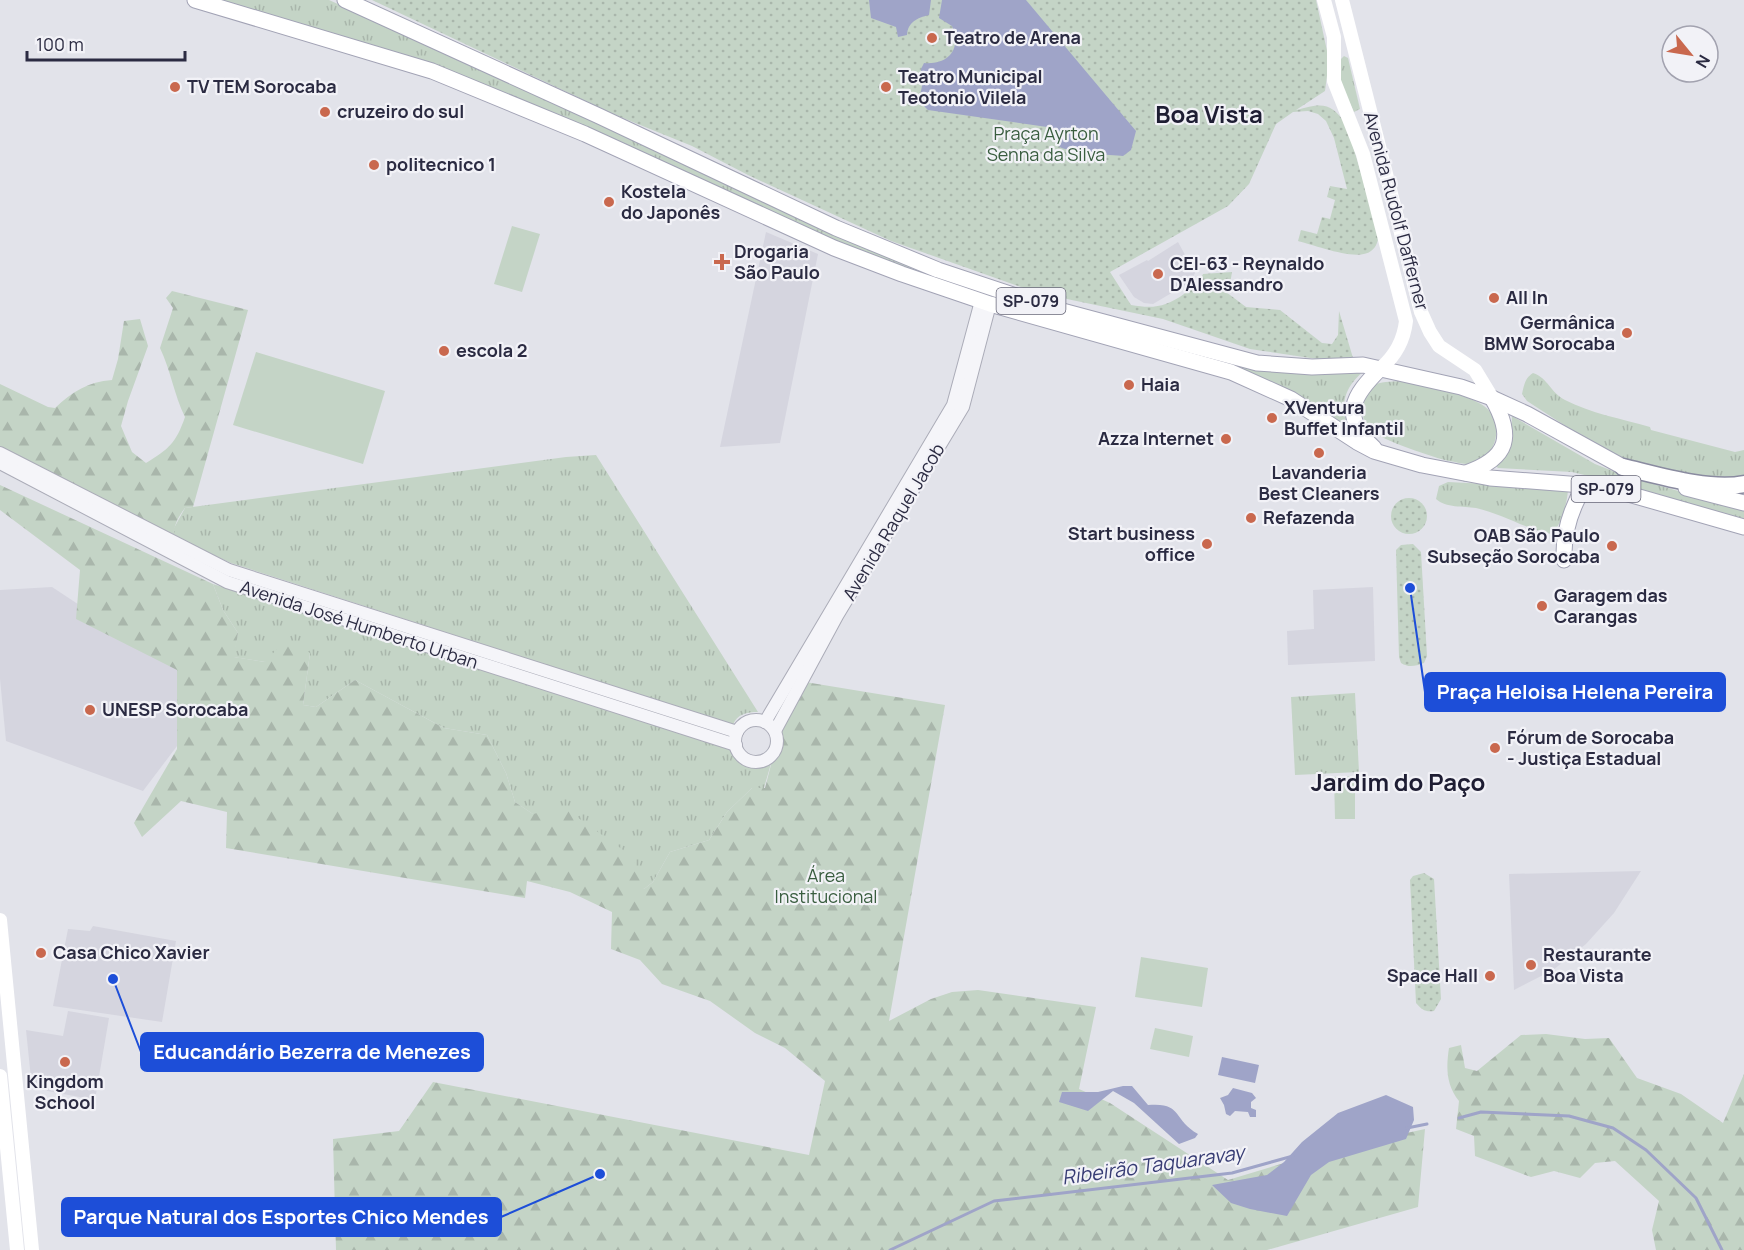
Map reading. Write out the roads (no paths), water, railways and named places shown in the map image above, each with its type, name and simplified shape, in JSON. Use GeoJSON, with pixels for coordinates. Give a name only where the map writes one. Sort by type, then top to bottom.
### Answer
{"type":"FeatureCollection","features":[{"type":"Feature","properties":{"kind":"highway"},"geometry":{"type":"LineString","coordinates":[[1623,467],[1686,481],[1717,485],[1744,484]]}},
{"type":"Feature","properties":{"kind":"main road","name":"SP-079"},"geometry":{"type":"LineString","coordinates":[[195,0],[432,71],[585,134],[834,248],[986,302],[1231,372],[1291,399],[1357,442],[1380,453],[1464,474],[1585,485],[1625,493],[1744,528]]}},
{"type":"Feature","properties":{"kind":"main road","name":"SP-079"},"geometry":{"type":"LineString","coordinates":[[345,0],[599,116],[827,224],[958,277],[1055,309],[1257,363],[1302,367],[1363,365],[1375,374],[1398,372],[1430,379],[1492,398],[1527,414],[1623,467],[1660,480],[1744,503]]}},
{"type":"Feature","properties":{"kind":"main road","name":"Avenida Rudolf Dafferner"},"geometry":{"type":"LineString","coordinates":[[1324,0],[1334,37],[1334,81],[1363,154],[1406,321],[1405,335],[1390,361],[1375,374]]}},
{"type":"Feature","properties":{"kind":"main road","name":"Avenida Rudolf Dafferner"},"geometry":{"type":"LineString","coordinates":[[1342,0],[1421,312],[1439,346],[1475,370],[1492,398]]}},
{"type":"Feature","properties":{"kind":"main road"},"geometry":{"type":"LineString","coordinates":[[1333,63],[1337,50],[1341,48],[1348,49],[1356,56]]}},
{"type":"Feature","properties":{"kind":"main road"},"geometry":{"type":"LineString","coordinates":[[1345,110],[1355,116],[1370,111]]}},
{"type":"Feature","properties":{"kind":"main road"},"geometry":{"type":"LineString","coordinates":[[1375,374],[1358,393],[1353,417],[1364,438],[1380,453]]}},
{"type":"Feature","properties":{"kind":"main road"},"geometry":{"type":"LineString","coordinates":[[1464,474],[1494,460],[1502,447],[1506,433],[1504,421],[1492,398]]}},
{"type":"Feature","properties":{"kind":"main road"},"geometry":{"type":"LineString","coordinates":[[1564,560],[1565,536],[1572,513],[1585,485]]}},
{"type":"Feature","properties":{"kind":"main road"},"geometry":{"type":"LineString","coordinates":[[0,920],[32,1250]]}},
{"type":"Feature","properties":{"kind":"main road"},"geometry":{"type":"LineString","coordinates":[[0,1076],[17,1250]]}},
{"type":"Feature","properties":{"kind":"street","name":"Avenida Raquel Jacob"},"geometry":{"type":"LineString","coordinates":[[765,722],[953,405],[986,302]]}},
{"type":"Feature","properties":{"kind":"street","name":"Avenida Raquel Jacob"},"geometry":{"type":"LineString","coordinates":[[736,745],[739,754],[745,759],[761,762],[774,754],[777,746],[775,731],[837,616],[963,407],[986,302]]}},
{"type":"Feature","properties":{"kind":"street","name":"Avenida José Humberto Urban"},"geometry":{"type":"LineString","coordinates":[[0,453],[229,570],[737,732]]}},
{"type":"Feature","properties":{"kind":"street","name":"Avenida José Humberto Urban"},"geometry":{"type":"LineString","coordinates":[[0,463],[227,582],[736,745]]}},
{"type":"Feature","properties":{"kind":"street"},"geometry":{"type":"LineString","coordinates":[[736,745],[737,732],[749,721],[765,722],[775,731]]}},
{"type":"Feature","properties":{"kind":"water"},"geometry":{"type":"Polygon","coordinates":[[[869,0],[931,0],[929,15],[914,21],[907,35],[898,37],[896,27],[871,18],[869,0]]]}},
{"type":"Feature","properties":{"kind":"water"},"geometry":{"type":"Polygon","coordinates":[[[942,0],[1026,0],[1136,131],[1131,150],[1123,156],[1064,149],[1054,140],[1047,127],[928,110],[919,101],[922,86],[921,69],[924,63],[933,63],[946,58],[954,49],[955,42],[952,26],[939,18],[942,0]]]}},
{"type":"Feature","properties":{"kind":"water"},"geometry":{"type":"Polygon","coordinates":[[[1222,1057],[1259,1065],[1255,1083],[1218,1075],[1222,1057]]]}},
{"type":"Feature","properties":{"kind":"water"},"geometry":{"type":"Polygon","coordinates":[[[1132,1086],[1148,1105],[1167,1106],[1172,1109],[1198,1134],[1195,1138],[1179,1144],[1134,1103],[1113,1091],[1088,1111],[1059,1102],[1062,1092],[1098,1092],[1132,1086]]]}},
{"type":"Feature","properties":{"kind":"water"},"geometry":{"type":"Polygon","coordinates":[[[1233,1088],[1252,1093],[1256,1098],[1251,1102],[1251,1108],[1256,1110],[1256,1117],[1250,1117],[1248,1112],[1235,1111],[1230,1116],[1226,1114],[1220,1098],[1228,1095],[1233,1088]]]}},
{"type":"Feature","properties":{"kind":"water"},"geometry":{"type":"Polygon","coordinates":[[[1386,1095],[1413,1107],[1414,1120],[1406,1139],[1329,1162],[1311,1175],[1287,1216],[1231,1203],[1212,1185],[1267,1175],[1284,1162],[1302,1142],[1338,1113],[1386,1095]]]}},
{"type":"Feature","properties":{"kind":"waterway","name":"Ribeirão Taquaravay"},"geometry":{"type":"LineString","coordinates":[[1459,1118],[1481,1112],[1569,1116],[1613,1128],[1646,1150],[1696,1198],[1722,1250]]}},
{"type":"Feature","properties":{"kind":"waterway","name":"Ribeirão Taquaravay"},"geometry":{"type":"LineString","coordinates":[[1407,1128],[1427,1124]]}},
{"type":"Feature","properties":{"kind":"waterway","name":"Ribeirão Taquaravay"},"geometry":{"type":"LineString","coordinates":[[890,1250],[994,1201],[1232,1173],[1293,1156]]}},
{"type":"Feature","properties":{"kind":"place","name":"Teatro de Arena"},"geometry":{"type":"Point","coordinates":[932,38]}},
{"type":"Feature","properties":{"kind":"place","name":"TV TEM Sorocaba"},"geometry":{"type":"Point","coordinates":[175,87]}},
{"type":"Feature","properties":{"kind":"place","name":"Teatro Municipal Teotonio Vilela"},"geometry":{"type":"Point","coordinates":[886,87]}},
{"type":"Feature","properties":{"kind":"place","name":"cruzeiro do sul"},"geometry":{"type":"Point","coordinates":[325,112]}},
{"type":"Feature","properties":{"kind":"place","name":"politecnico 1"},"geometry":{"type":"Point","coordinates":[374,165]}},
{"type":"Feature","properties":{"kind":"place","name":"Kostela do Japonês"},"geometry":{"type":"Point","coordinates":[609,202]}},
{"type":"Feature","properties":{"kind":"place","name":"Drogaria São Paulo"},"geometry":{"type":"Point","coordinates":[722,262]}},
{"type":"Feature","properties":{"kind":"place","name":"CEI-63 - Reynaldo D'Alessandro"},"geometry":{"type":"Point","coordinates":[1158,274]}},
{"type":"Feature","properties":{"kind":"place","name":"All In"},"geometry":{"type":"Point","coordinates":[1494,298]}},
{"type":"Feature","properties":{"kind":"place","name":"Germânica BMW Sorocaba"},"geometry":{"type":"Point","coordinates":[1627,333]}},
{"type":"Feature","properties":{"kind":"place","name":"escola 2"},"geometry":{"type":"Point","coordinates":[444,351]}},
{"type":"Feature","properties":{"kind":"place","name":"Haia"},"geometry":{"type":"Point","coordinates":[1129,385]}},
{"type":"Feature","properties":{"kind":"place","name":"XVentura Buffet Infantil"},"geometry":{"type":"Point","coordinates":[1272,418]}},
{"type":"Feature","properties":{"kind":"place","name":"Azza Internet"},"geometry":{"type":"Point","coordinates":[1226,439]}},
{"type":"Feature","properties":{"kind":"place","name":"Lavanderia Best Cleaners"},"geometry":{"type":"Point","coordinates":[1319,453]}},
{"type":"Feature","properties":{"kind":"place","name":"Refazenda"},"geometry":{"type":"Point","coordinates":[1251,518]}},
{"type":"Feature","properties":{"kind":"place","name":"Start business office"},"geometry":{"type":"Point","coordinates":[1207,544]}},
{"type":"Feature","properties":{"kind":"place","name":"OAB São Paulo Subseção Sorocaba"},"geometry":{"type":"Point","coordinates":[1612,546]}},
{"type":"Feature","properties":{"kind":"place","name":"Praça Heloisa Helena Pereira"},"geometry":{"type":"Point","coordinates":[1410,588]}},
{"type":"Feature","properties":{"kind":"place","name":"Garagem das Carangas"},"geometry":{"type":"Point","coordinates":[1542,606]}},
{"type":"Feature","properties":{"kind":"place","name":"UNESP Sorocaba"},"geometry":{"type":"Point","coordinates":[90,710]}},
{"type":"Feature","properties":{"kind":"place","name":"Fórum de Sorocaba - Justiça Estadual"},"geometry":{"type":"Point","coordinates":[1495,748]}},
{"type":"Feature","properties":{"kind":"place","name":"Casa Chico Xavier"},"geometry":{"type":"Point","coordinates":[41,953]}},
{"type":"Feature","properties":{"kind":"place","name":"Restaurante Boa Vista"},"geometry":{"type":"Point","coordinates":[1531,965]}},
{"type":"Feature","properties":{"kind":"place","name":"Space Hall"},"geometry":{"type":"Point","coordinates":[1490,976]}},
{"type":"Feature","properties":{"kind":"place","name":"Educandário Bezerra de Menezes"},"geometry":{"type":"Point","coordinates":[113,979]}},
{"type":"Feature","properties":{"kind":"place","name":"Kingdom School"},"geometry":{"type":"Point","coordinates":[65,1062]}},
{"type":"Feature","properties":{"kind":"place","name":"Parque Natural dos Esportes Chico Mendes"},"geometry":{"type":"Point","coordinates":[600,1174]}},
{"type":"Feature","properties":{"kind":"district","name":"Boa Vista"},"geometry":{"type":"Point","coordinates":[1209,115]}},
{"type":"Feature","properties":{"kind":"district","name":"Jardim do Paço"},"geometry":{"type":"Point","coordinates":[1398,783]}},
{"type":"Feature","properties":{"kind":"park label","name":"Praça Ayrton Senna da Silva"},"geometry":{"type":"Point","coordinates":[1046,144]}},
{"type":"Feature","properties":{"kind":"park label","name":"Área Institucional"},"geometry":{"type":"Point","coordinates":[826,886]}}]}
